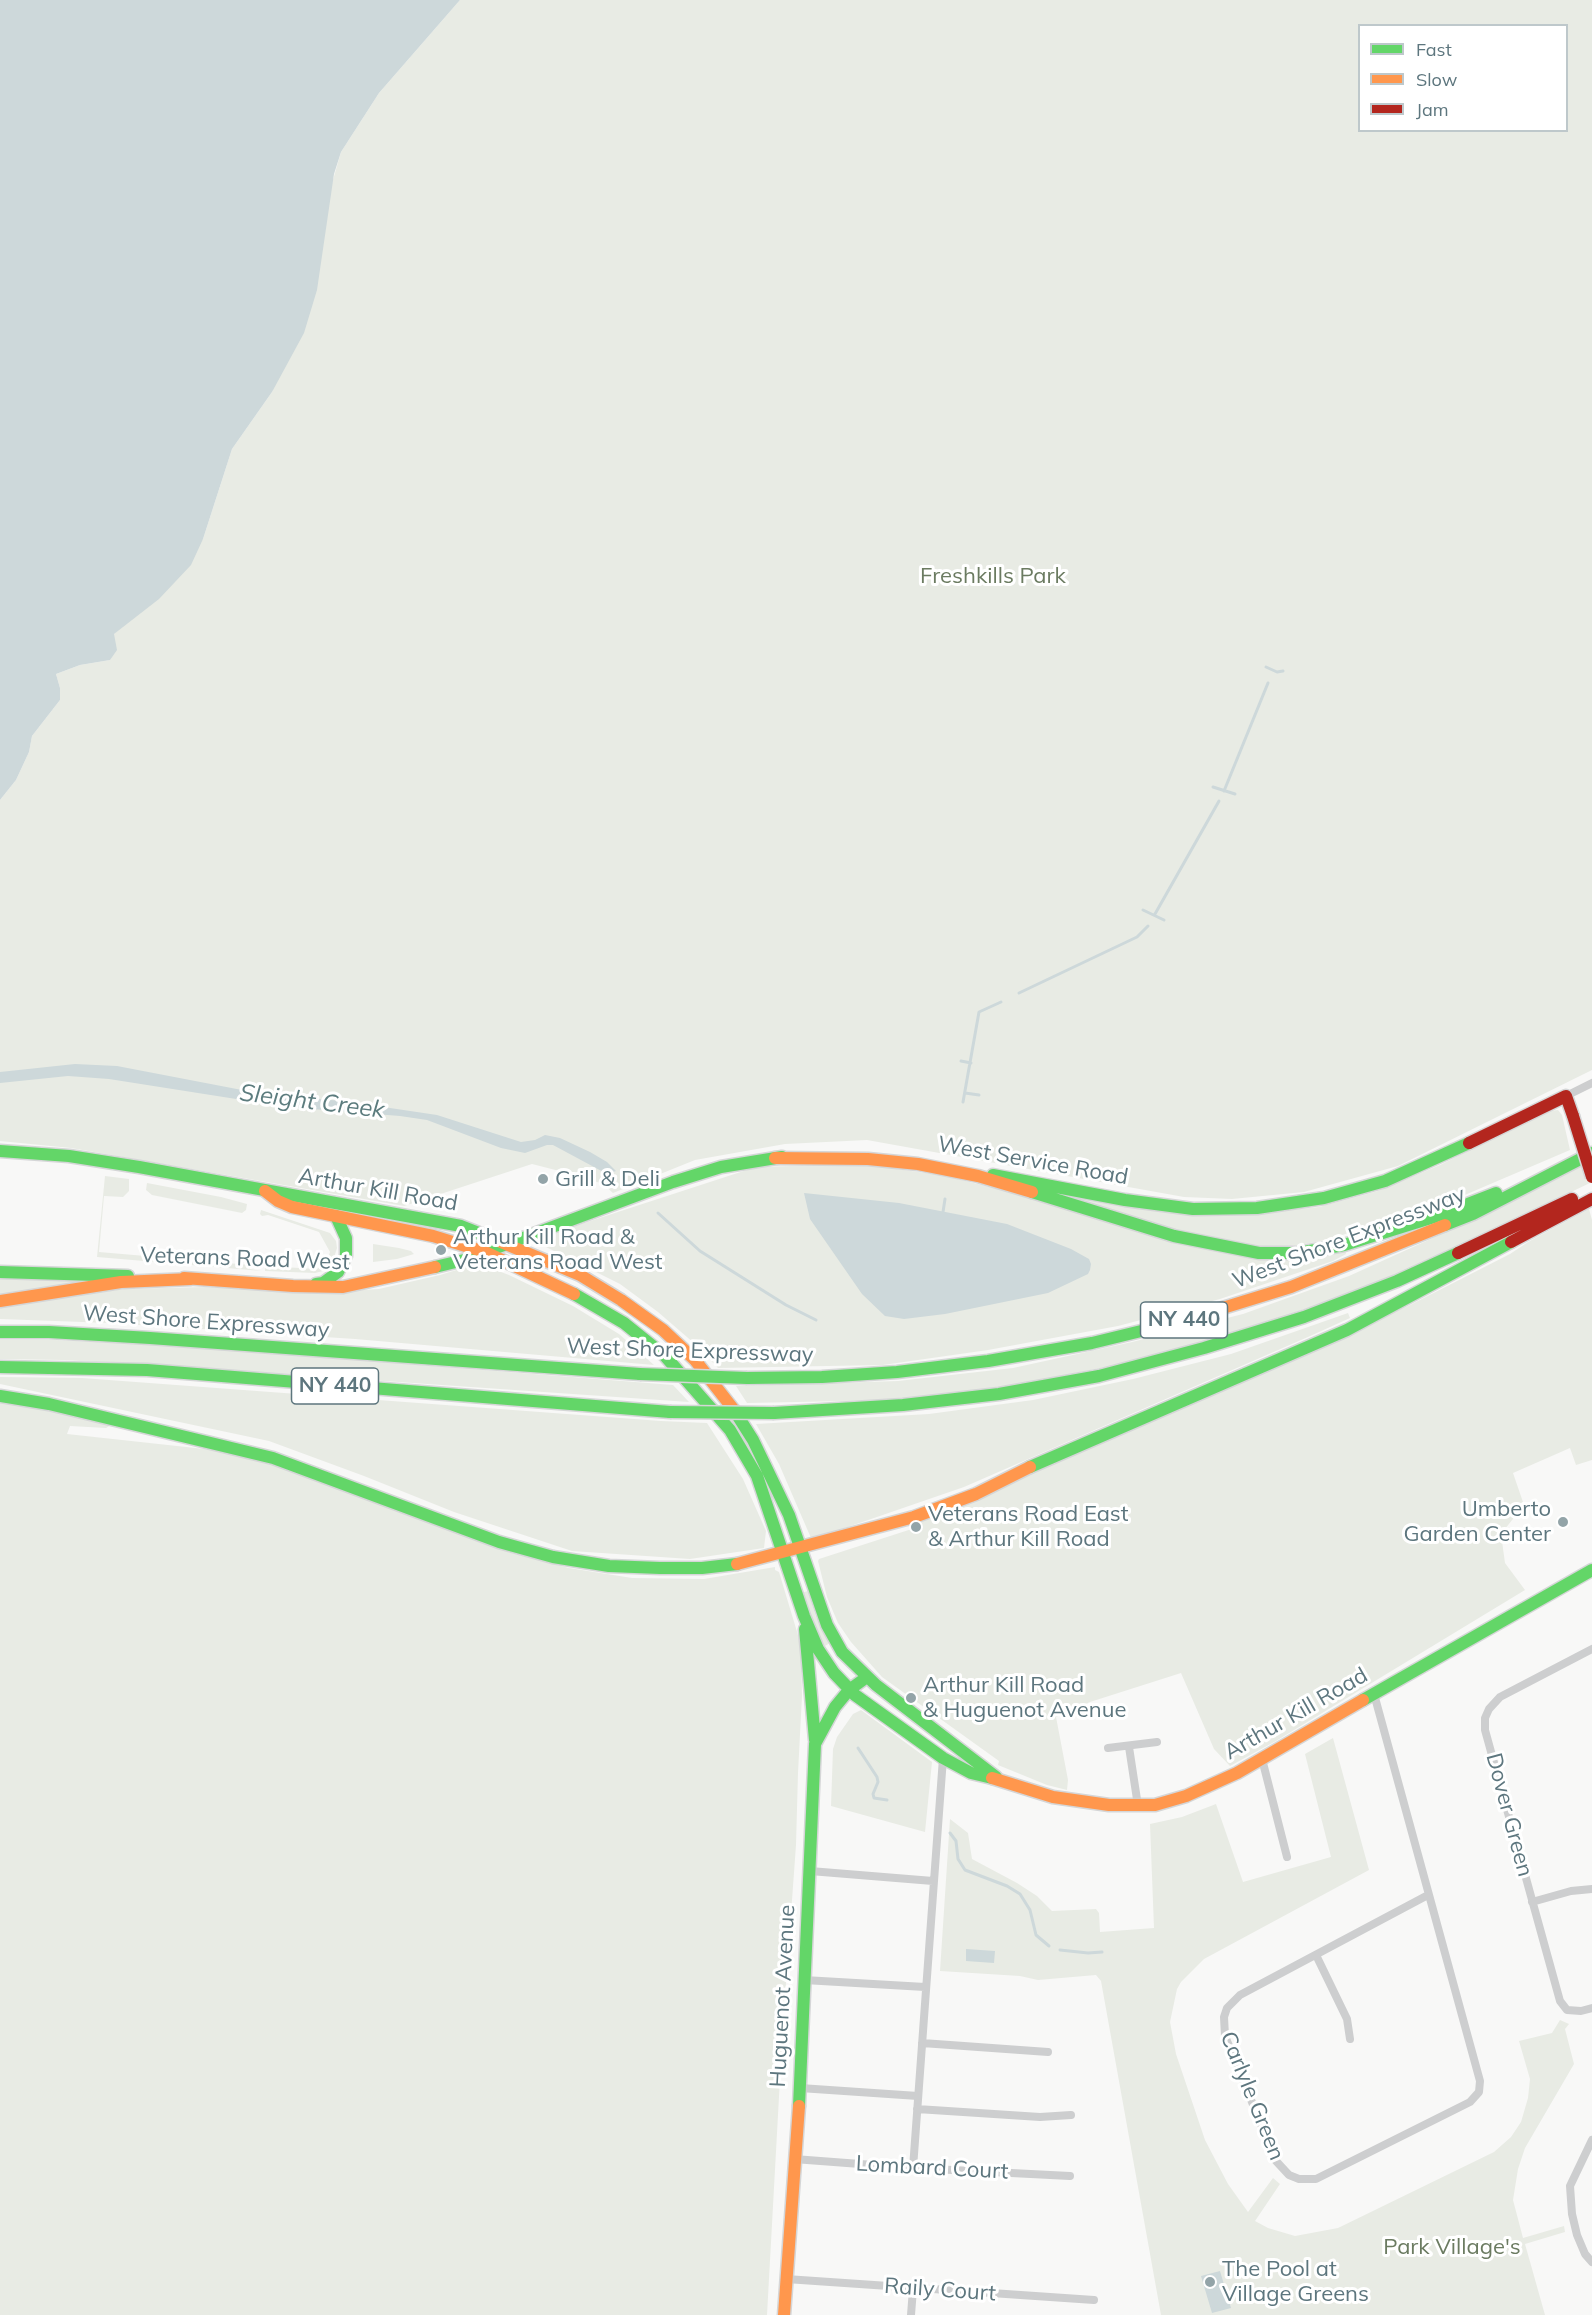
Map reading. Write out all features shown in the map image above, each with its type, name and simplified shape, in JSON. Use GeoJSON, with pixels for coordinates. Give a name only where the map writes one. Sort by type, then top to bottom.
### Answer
{"type":"FeatureCollection","features":[{"type":"Feature","properties":{"kind":"main road"},"geometry":{"type":"LineString","coordinates":[[1566,1096],[1592,1177]]}},
{"type":"Feature","properties":{"kind":"main road","name":"West Service Road"},"geometry":{"type":"LineString","coordinates":[[485,1252],[673,1182],[721,1167],[775,1158],[855,1155],[905,1160],[1125,1200],[1182,1208],[1257,1208],[1324,1198],[1385,1181],[1446,1155],[1566,1096]]}},
{"type":"Feature","properties":{"kind":"main road","name":"Arthur Kill Road"},"geometry":{"type":"LineString","coordinates":[[0,1151],[69,1156],[461,1226],[509,1243],[580,1275],[621,1300],[663,1330],[695,1360],[724,1395],[753,1440],[774,1480],[827,1625],[842,1652],[867,1677],[999,1779],[1044,1794],[1074,1801],[1138,1806],[1155,1805],[1186,1796],[1237,1773],[1592,1570]]}},
{"type":"Feature","properties":{"kind":"main road"},"geometry":{"type":"LineString","coordinates":[[775,1158],[868,1159],[918,1164],[978,1176],[1174,1236],[1221,1248],[1259,1253],[1298,1253],[1344,1245],[1434,1217],[1513,1187],[1592,1152]]}},
{"type":"Feature","properties":{"kind":"main road","name":"West Shore Expressway"},"geometry":{"type":"LineString","coordinates":[[0,1332],[49,1332],[150,1338],[640,1374],[747,1378],[822,1377],[988,1361],[1092,1343],[1194,1318],[1291,1287],[1473,1215],[1592,1152]]}},
{"type":"Feature","properties":{"kind":"main road","name":"NY 440"},"geometry":{"type":"LineString","coordinates":[[0,1366],[147,1370],[670,1412],[774,1413],[903,1406],[999,1394],[1099,1376],[1204,1348],[1304,1317],[1397,1281],[1592,1189]]}},
{"type":"Feature","properties":{"kind":"main road","name":"Arthur Kill Road"},"geometry":{"type":"LineString","coordinates":[[265,1191],[278,1201],[292,1207],[433,1236],[485,1252],[590,1302],[624,1323],[665,1356],[702,1396],[746,1456],[757,1476],[804,1616]]}},
{"type":"Feature","properties":{"kind":"main road"},"geometry":{"type":"LineString","coordinates":[[0,1396],[49,1404],[273,1458],[500,1542],[553,1557],[609,1566],[681,1568],[747,1563],[914,1517],[976,1494],[1049,1458],[1347,1330],[1592,1199]]}},
{"type":"Feature","properties":{"kind":"main road"},"geometry":{"type":"LineString","coordinates":[[293,1286],[323,1283],[338,1272],[346,1256],[346,1238],[336,1216]]}},
{"type":"Feature","properties":{"kind":"main road","name":"Veterans Road West"},"geometry":{"type":"LineString","coordinates":[[0,1272],[343,1287],[440,1267],[485,1252]]}},
{"type":"Feature","properties":{"kind":"main road"},"geometry":{"type":"LineString","coordinates":[[0,1301],[121,1282],[191,1279]]}},
{"type":"Feature","properties":{"kind":"main road"},"geometry":{"type":"LineString","coordinates":[[804,1616],[818,1649],[849,1690],[943,1758],[971,1773],[999,1779]]}},
{"type":"Feature","properties":{"kind":"main road"},"geometry":{"type":"LineString","coordinates":[[804,1616],[815,1743]]}},
{"type":"Feature","properties":{"kind":"main road","name":"Huguenot Avenue"},"geometry":{"type":"LineString","coordinates":[[784,2315],[800,2088],[815,1743],[826,1720],[849,1690],[867,1677]]}},
{"type":"Feature","properties":{"kind":"street"},"geometry":{"type":"LineString","coordinates":[[1566,1096],[1592,1083]]}},
{"type":"Feature","properties":{"kind":"street","name":"Dover Green"},"geometry":{"type":"LineString","coordinates":[[1592,1649],[1500,1697],[1489,1709],[1485,1718],[1485,1730],[1560,2001],[1567,2010],[1581,2011],[1592,2008]]}},
{"type":"Feature","properties":{"kind":"street","name":"Carlyle Green"},"geometry":{"type":"LineString","coordinates":[[1374,1694],[1480,2081],[1479,2092],[1470,2102],[1316,2179],[1307,2180],[1289,2175],[1276,2161],[1225,2036],[1224,2017],[1232,2001],[1428,1895]]}},
{"type":"Feature","properties":{"kind":"street"},"geometry":{"type":"LineString","coordinates":[[1108,1748],[1157,1742]]}},
{"type":"Feature","properties":{"kind":"street"},"geometry":{"type":"LineString","coordinates":[[1129,1747],[1138,1806]]}},
{"type":"Feature","properties":{"kind":"street"},"geometry":{"type":"LineString","coordinates":[[913,2168],[943,1758]]}},
{"type":"Feature","properties":{"kind":"street"},"geometry":{"type":"LineString","coordinates":[[1262,1759],[1287,1857]]}},
{"type":"Feature","properties":{"kind":"street"},"geometry":{"type":"LineString","coordinates":[[810,1871],[933,1881]]}},
{"type":"Feature","properties":{"kind":"street"},"geometry":{"type":"LineString","coordinates":[[1532,1902],[1571,1891],[1592,1889]]}},
{"type":"Feature","properties":{"kind":"street"},"geometry":{"type":"LineString","coordinates":[[1316,1955],[1347,2019],[1350,2040]]}},
{"type":"Feature","properties":{"kind":"street"},"geometry":{"type":"LineString","coordinates":[[804,1980],[925,1987]]}},
{"type":"Feature","properties":{"kind":"street"},"geometry":{"type":"LineString","coordinates":[[922,2043],[1048,2052]]}},
{"type":"Feature","properties":{"kind":"street"},"geometry":{"type":"LineString","coordinates":[[800,2088],[918,2096]]}},
{"type":"Feature","properties":{"kind":"street"},"geometry":{"type":"LineString","coordinates":[[917,2109],[1040,2117],[1071,2115]]}},
{"type":"Feature","properties":{"kind":"street"},"geometry":{"type":"LineString","coordinates":[[1592,2140],[1570,2186],[1572,2214],[1577,2235],[1585,2254],[1592,2262]]}},
{"type":"Feature","properties":{"kind":"street","name":"Lombard Court"},"geometry":{"type":"LineString","coordinates":[[794,2159],[1070,2176]]}},
{"type":"Feature","properties":{"kind":"street","name":"Raily Court"},"geometry":{"type":"LineString","coordinates":[[786,2279],[1094,2300]]}},
{"type":"Feature","properties":{"kind":"street"},"geometry":{"type":"LineString","coordinates":[[911,2315],[913,2289]]}},
{"type":"Feature","properties":{"kind":"green space","name":"Freshkills Park"},"geometry":{"type":"Polygon","coordinates":[[[460,0],[1592,0],[1592,1070],[1398,1166],[1304,1192],[1232,1199],[1184,1197],[867,1140],[785,1144],[695,1160],[613,1193],[603,1184],[532,1164],[404,1206],[71,1148],[0,1141],[0,800],[16,780],[29,752],[32,736],[60,700],[60,688],[56,674],[80,665],[110,660],[113,635],[203,539],[232,449],[272,392],[341,152],[379,93],[460,0]]]}},
{"type":"Feature","properties":{"kind":"green space"},"geometry":{"type":"Polygon","coordinates":[[[1558,1110],[1562,1115],[1570,1150],[1446,1203],[1326,1240],[1279,1249],[1218,1243],[1072,1198],[1072,1194],[1173,1213],[1242,1215],[1319,1207],[1378,1191],[1440,1165],[1549,1111],[1558,1110]]]}},
{"type":"Feature","properties":{"kind":"green space"},"geometry":{"type":"Polygon","coordinates":[[[1592,1161],[1592,1182],[1437,1256],[1352,1293],[1248,1328],[1137,1361],[1013,1385],[896,1400],[747,1403],[736,1386],[898,1381],[1013,1368],[1132,1342],[1243,1314],[1349,1276],[1592,1161]]]}},
{"type":"Feature","properties":{"kind":"green space"},"geometry":{"type":"Polygon","coordinates":[[[859,1164],[941,1175],[1039,1199],[1227,1252],[1345,1250],[1346,1254],[1333,1261],[1220,1299],[1118,1326],[988,1350],[883,1365],[718,1368],[695,1344],[658,1312],[620,1284],[544,1246],[540,1240],[581,1224],[756,1167],[859,1164]]]}},
{"type":"Feature","properties":{"kind":"green space"},"geometry":{"type":"Polygon","coordinates":[[[105,1176],[129,1179],[129,1191],[123,1197],[104,1196],[99,1252],[250,1265],[250,1269],[262,1271],[97,1257],[105,1176]]]}},
{"type":"Feature","properties":{"kind":"green space"},"geometry":{"type":"Polygon","coordinates":[[[147,1183],[247,1204],[246,1210],[242,1213],[152,1195],[146,1190],[147,1183]]]}},
{"type":"Feature","properties":{"kind":"green space"},"geometry":{"type":"Polygon","coordinates":[[[1589,1209],[1592,1220],[1592,1460],[1576,1465],[1570,1448],[1513,1473],[1524,1505],[1501,1534],[1505,1563],[1525,1590],[1276,1741],[1230,1766],[1214,1749],[1181,1673],[1090,1702],[1056,1717],[1068,1780],[1067,1790],[1047,1785],[998,1765],[999,1761],[882,1677],[851,1642],[838,1623],[827,1597],[819,1559],[921,1526],[921,1521],[1082,1448],[1310,1351],[1408,1306],[1510,1254],[1589,1209]]]}},
{"type":"Feature","properties":{"kind":"green space"},"geometry":{"type":"Polygon","coordinates":[[[261,1210],[330,1233],[336,1241],[337,1248],[332,1264],[323,1271],[315,1273],[265,1271],[265,1266],[317,1269],[326,1263],[330,1252],[319,1232],[268,1215],[262,1216],[261,1210]]]}},
{"type":"Feature","properties":{"kind":"green space"},"geometry":{"type":"Polygon","coordinates":[[[373,1244],[399,1248],[414,1254],[373,1262],[373,1244]]]}},
{"type":"Feature","properties":{"kind":"green space"},"geometry":{"type":"Polygon","coordinates":[[[473,1265],[482,1268],[485,1266],[509,1275],[573,1306],[619,1334],[654,1365],[355,1339],[110,1323],[0,1319],[0,1306],[124,1289],[206,1287],[312,1293],[379,1289],[473,1265]]]}},
{"type":"Feature","properties":{"kind":"green space"},"geometry":{"type":"Polygon","coordinates":[[[0,1277],[87,1279],[87,1284],[0,1294],[0,1277]]]}},
{"type":"Feature","properties":{"kind":"green space"},"geometry":{"type":"Polygon","coordinates":[[[1348,1313],[1350,1318],[964,1487],[813,1539],[779,1464],[756,1424],[929,1414],[1033,1400],[1133,1379],[1231,1354],[1348,1313]]]}},
{"type":"Feature","properties":{"kind":"green space"},"geometry":{"type":"Polygon","coordinates":[[[0,1340],[55,1340],[180,1346],[673,1385],[689,1402],[180,1367],[0,1359],[0,1340]]]}},
{"type":"Feature","properties":{"kind":"green space"},"geometry":{"type":"Polygon","coordinates":[[[0,1377],[82,1378],[707,1423],[743,1479],[766,1531],[764,1548],[690,1559],[572,1551],[454,1512],[269,1441],[0,1384],[0,1377]]]}},
{"type":"Feature","properties":{"kind":"green space"},"geometry":{"type":"Polygon","coordinates":[[[0,1401],[116,1422],[106,1428],[70,1426],[67,1434],[232,1452],[297,1471],[508,1552],[569,1568],[632,1578],[704,1579],[775,1567],[775,1570],[779,1572],[801,1645],[802,1696],[796,1845],[783,2024],[767,2315],[0,2315],[0,1401]]]}},
{"type":"Feature","properties":{"kind":"green space"},"geometry":{"type":"Polygon","coordinates":[[[808,1591],[816,1617],[830,1643],[825,1646],[811,1621],[801,1593],[808,1591]]]}},
{"type":"Feature","properties":{"kind":"green space"},"geometry":{"type":"Polygon","coordinates":[[[861,1710],[932,1762],[925,1832],[831,1806],[833,1749],[837,1737],[853,1714],[861,1710]]]}},
{"type":"Feature","properties":{"kind":"green space","name":"Park Village's"},"geometry":{"type":"Polygon","coordinates":[[[1333,1738],[1369,1870],[1204,1959],[1181,1982],[1177,1989],[1170,2022],[1176,2054],[1205,2140],[1228,2184],[1248,2212],[1273,2178],[1280,2184],[1255,2221],[1268,2228],[1295,2236],[1338,2228],[1494,2152],[1511,2137],[1521,2122],[1528,2098],[1530,2079],[1519,2041],[1552,2033],[1560,2020],[1569,2024],[1565,2029],[1574,2064],[1525,2148],[1518,2169],[1513,2200],[1523,2238],[1564,2226],[1565,2232],[1525,2244],[1545,2315],[1161,2315],[1101,1981],[1096,1975],[1038,1980],[1020,1976],[940,1971],[950,1819],[968,1833],[972,1859],[1037,1896],[1052,1911],[1096,1909],[1099,1913],[1100,1932],[1154,1928],[1150,1824],[1182,1817],[1216,1804],[1243,1882],[1331,1857],[1305,1754],[1333,1738]]]}},
{"type":"Feature","properties":{"kind":"water"},"geometry":{"type":"Polygon","coordinates":[[[0,0],[460,0],[379,93],[341,152],[334,174],[317,290],[304,333],[272,392],[232,449],[203,539],[191,565],[159,599],[114,634],[117,650],[110,660],[80,665],[56,674],[60,688],[60,700],[32,736],[29,752],[16,780],[0,800],[0,0]]]}},
{"type":"Feature","properties":{"kind":"water"},"geometry":{"type":"Polygon","coordinates":[[[75,1064],[117,1066],[268,1095],[343,1101],[437,1115],[521,1142],[535,1140],[545,1135],[560,1138],[590,1152],[607,1162],[616,1171],[607,1174],[553,1145],[525,1153],[501,1148],[427,1120],[400,1116],[287,1107],[109,1079],[68,1076],[0,1083],[0,1072],[75,1064]]]}},
{"type":"Feature","properties":{"kind":"water"},"geometry":{"type":"Polygon","coordinates":[[[804,1193],[899,1203],[1007,1224],[1071,1249],[1089,1259],[1090,1270],[1088,1274],[1048,1293],[945,1314],[904,1319],[885,1316],[862,1294],[810,1219],[804,1193]]]}},
{"type":"Feature","properties":{"kind":"water"},"geometry":{"type":"Polygon","coordinates":[[[966,1949],[995,1951],[994,1963],[966,1961],[966,1949]]]}},
{"type":"Feature","properties":{"kind":"water"},"geometry":{"type":"Polygon","coordinates":[[[1220,2271],[1231,2308],[1212,2313],[1201,2276],[1220,2271]]]}},
{"type":"Feature","properties":{"kind":"waterway"},"geometry":{"type":"LineString","coordinates":[[1266,667],[1277,672],[1283,671]]}},
{"type":"Feature","properties":{"kind":"waterway"},"geometry":{"type":"LineString","coordinates":[[1224,791],[1268,683]]}},
{"type":"Feature","properties":{"kind":"waterway"},"geometry":{"type":"LineString","coordinates":[[1213,787],[1235,794]]}},
{"type":"Feature","properties":{"kind":"waterway"},"geometry":{"type":"LineString","coordinates":[[1155,914],[1219,801]]}},
{"type":"Feature","properties":{"kind":"waterway"},"geometry":{"type":"LineString","coordinates":[[1143,910],[1164,920]]}},
{"type":"Feature","properties":{"kind":"waterway"},"geometry":{"type":"LineString","coordinates":[[1019,993],[1137,937],[1148,926]]}},
{"type":"Feature","properties":{"kind":"waterway"},"geometry":{"type":"LineString","coordinates":[[963,1102],[979,1012],[1001,1002]]}},
{"type":"Feature","properties":{"kind":"waterway"},"geometry":{"type":"LineString","coordinates":[[961,1061],[971,1063]]}},
{"type":"Feature","properties":{"kind":"waterway"},"geometry":{"type":"LineString","coordinates":[[965,1093],[979,1095]]}},
{"type":"Feature","properties":{"kind":"waterway"},"geometry":{"type":"LineString","coordinates":[[943,1212],[945,1199]]}},
{"type":"Feature","properties":{"kind":"waterway","name":"Sleight Creek"},"geometry":{"type":"LineString","coordinates":[[658,1213],[700,1251],[786,1305],[816,1320]]}},
{"type":"Feature","properties":{"kind":"waterway"},"geometry":{"type":"LineString","coordinates":[[858,1748],[877,1777],[874,1798],[887,1800]]}},
{"type":"Feature","properties":{"kind":"waterway"},"geometry":{"type":"LineString","coordinates":[[950,1833],[956,1841],[958,1859],[965,1870],[1007,1886],[1020,1894],[1030,1910],[1036,1935],[1049,1946]]}},
{"type":"Feature","properties":{"kind":"waterway"},"geometry":{"type":"LineString","coordinates":[[1060,1950],[1102,1952]]}},
{"type":"Feature","properties":{"kind":"traffic: fast"},"geometry":{"type":"LineString","coordinates":[[993,1175],[1125,1200],[1193,1209],[1257,1208],[1324,1198],[1385,1181],[1469,1143]]}},
{"type":"Feature","properties":{"kind":"traffic: fast"},"geometry":{"type":"LineString","coordinates":[[0,1151],[69,1156],[139,1167],[461,1226],[484,1235]]}},
{"type":"Feature","properties":{"kind":"traffic: fast"},"geometry":{"type":"LineString","coordinates":[[1445,1225],[1473,1214],[1592,1153]]}},
{"type":"Feature","properties":{"kind":"traffic: fast"},"geometry":{"type":"LineString","coordinates":[[435,1267],[464,1260],[673,1182],[721,1167],[782,1157]]}},
{"type":"Feature","properties":{"kind":"traffic: fast"},"geometry":{"type":"LineString","coordinates":[[1032,1192],[1174,1236],[1259,1253],[1298,1253],[1344,1245],[1434,1217],[1496,1193]]}},
{"type":"Feature","properties":{"kind":"traffic: fast"},"geometry":{"type":"LineString","coordinates":[[316,1284],[323,1283],[338,1272],[346,1256],[346,1238],[336,1216]]}},
{"type":"Feature","properties":{"kind":"traffic: fast"},"geometry":{"type":"LineString","coordinates":[[1030,1467],[1347,1330],[1511,1242]]}},
{"type":"Feature","properties":{"kind":"traffic: fast"},"geometry":{"type":"LineString","coordinates":[[774,1413],[903,1405],[999,1394],[1099,1376],[1204,1348],[1304,1317],[1397,1281],[1458,1253]]}},
{"type":"Feature","properties":{"kind":"traffic: fast"},"geometry":{"type":"LineString","coordinates":[[0,1272],[128,1276]]}},
{"type":"Feature","properties":{"kind":"traffic: fast"},"geometry":{"type":"LineString","coordinates":[[574,1294],[624,1323],[665,1356],[730,1430],[757,1476],[804,1616],[818,1649],[834,1673],[855,1695],[943,1758],[971,1773],[992,1778]]}},
{"type":"Feature","properties":{"kind":"traffic: fast"},"geometry":{"type":"LineString","coordinates":[[747,1378],[822,1377],[897,1372],[988,1361],[1092,1343],[1174,1323]]}},
{"type":"Feature","properties":{"kind":"traffic: fast"},"geometry":{"type":"LineString","coordinates":[[0,1332],[49,1332],[150,1338],[640,1374]]}},
{"type":"Feature","properties":{"kind":"traffic: fast"},"geometry":{"type":"LineString","coordinates":[[0,1367],[147,1370],[670,1412]]}},
{"type":"Feature","properties":{"kind":"traffic: fast"},"geometry":{"type":"LineString","coordinates":[[640,1374],[747,1378]]}},
{"type":"Feature","properties":{"kind":"traffic: fast"},"geometry":{"type":"LineString","coordinates":[[0,1396],[49,1404],[273,1458],[499,1542],[553,1557],[609,1566],[660,1568],[702,1568],[737,1564]]}},
{"type":"Feature","properties":{"kind":"traffic: fast"},"geometry":{"type":"LineString","coordinates":[[734,1410],[753,1440],[789,1515],[827,1625],[842,1652],[876,1685],[996,1777]]}},
{"type":"Feature","properties":{"kind":"traffic: fast"},"geometry":{"type":"LineString","coordinates":[[670,1412],[774,1413]]}},
{"type":"Feature","properties":{"kind":"traffic: fast"},"geometry":{"type":"LineString","coordinates":[[1363,1700],[1592,1570]]}},
{"type":"Feature","properties":{"kind":"traffic: fast"},"geometry":{"type":"LineString","coordinates":[[805,1629],[815,1740]]}},
{"type":"Feature","properties":{"kind":"traffic: fast"},"geometry":{"type":"LineString","coordinates":[[799,2106],[815,1744],[835,1707],[849,1690],[867,1677]]}},
{"type":"Feature","properties":{"kind":"traffic: slow"},"geometry":{"type":"LineString","coordinates":[[775,1158],[868,1159],[918,1164],[978,1176],[1032,1192]]}},
{"type":"Feature","properties":{"kind":"traffic: slow"},"geometry":{"type":"LineString","coordinates":[[265,1191],[278,1201],[292,1207],[433,1236],[485,1252],[574,1294]]}},
{"type":"Feature","properties":{"kind":"traffic: slow"},"geometry":{"type":"LineString","coordinates":[[1174,1323],[1291,1287],[1445,1225]]}},
{"type":"Feature","properties":{"kind":"traffic: slow"},"geometry":{"type":"LineString","coordinates":[[484,1235],[580,1275],[621,1300],[663,1330],[695,1360],[734,1410]]}},
{"type":"Feature","properties":{"kind":"traffic: slow"},"geometry":{"type":"LineString","coordinates":[[184,1278],[293,1286],[343,1287],[435,1267]]}},
{"type":"Feature","properties":{"kind":"traffic: slow"},"geometry":{"type":"LineString","coordinates":[[0,1301],[121,1282],[191,1279]]}},
{"type":"Feature","properties":{"kind":"traffic: slow"},"geometry":{"type":"LineString","coordinates":[[737,1564],[914,1517],[976,1494],[1030,1467]]}},
{"type":"Feature","properties":{"kind":"traffic: slow"},"geometry":{"type":"LineString","coordinates":[[992,1778],[1053,1797],[1109,1805],[1155,1805],[1186,1796],[1237,1773],[1363,1700]]}},
{"type":"Feature","properties":{"kind":"traffic: slow"},"geometry":{"type":"LineString","coordinates":[[784,2315],[799,2106]]}},
{"type":"Feature","properties":{"kind":"traffic: jam"},"geometry":{"type":"LineString","coordinates":[[1469,1143],[1566,1096],[1573,1116]]}},
{"type":"Feature","properties":{"kind":"traffic: jam"},"geometry":{"type":"LineString","coordinates":[[1573,1116],[1592,1177]]}},
{"type":"Feature","properties":{"kind":"traffic: jam"},"geometry":{"type":"LineString","coordinates":[[1458,1253],[1572,1199]]}},
{"type":"Feature","properties":{"kind":"traffic: jam"},"geometry":{"type":"LineString","coordinates":[[1511,1242],[1592,1199]]}},
{"type":"Feature","properties":{"kind":"place","name":"Grill & Deli"},"geometry":{"type":"Point","coordinates":[543,1179]}},
{"type":"Feature","properties":{"kind":"place","name":"Arthur Kill Road & Veterans Road West"},"geometry":{"type":"Point","coordinates":[441,1250]}},
{"type":"Feature","properties":{"kind":"place","name":"Umberto Garden Center"},"geometry":{"type":"Point","coordinates":[1563,1522]}},
{"type":"Feature","properties":{"kind":"place","name":"Veterans Road East & Arthur Kill Road"},"geometry":{"type":"Point","coordinates":[916,1527]}},
{"type":"Feature","properties":{"kind":"place","name":"Arthur Kill Road & Huguenot Avenue"},"geometry":{"type":"Point","coordinates":[911,1698]}},
{"type":"Feature","properties":{"kind":"place","name":"The Pool at Village Greens"},"geometry":{"type":"Point","coordinates":[1210,2282]}}]}
